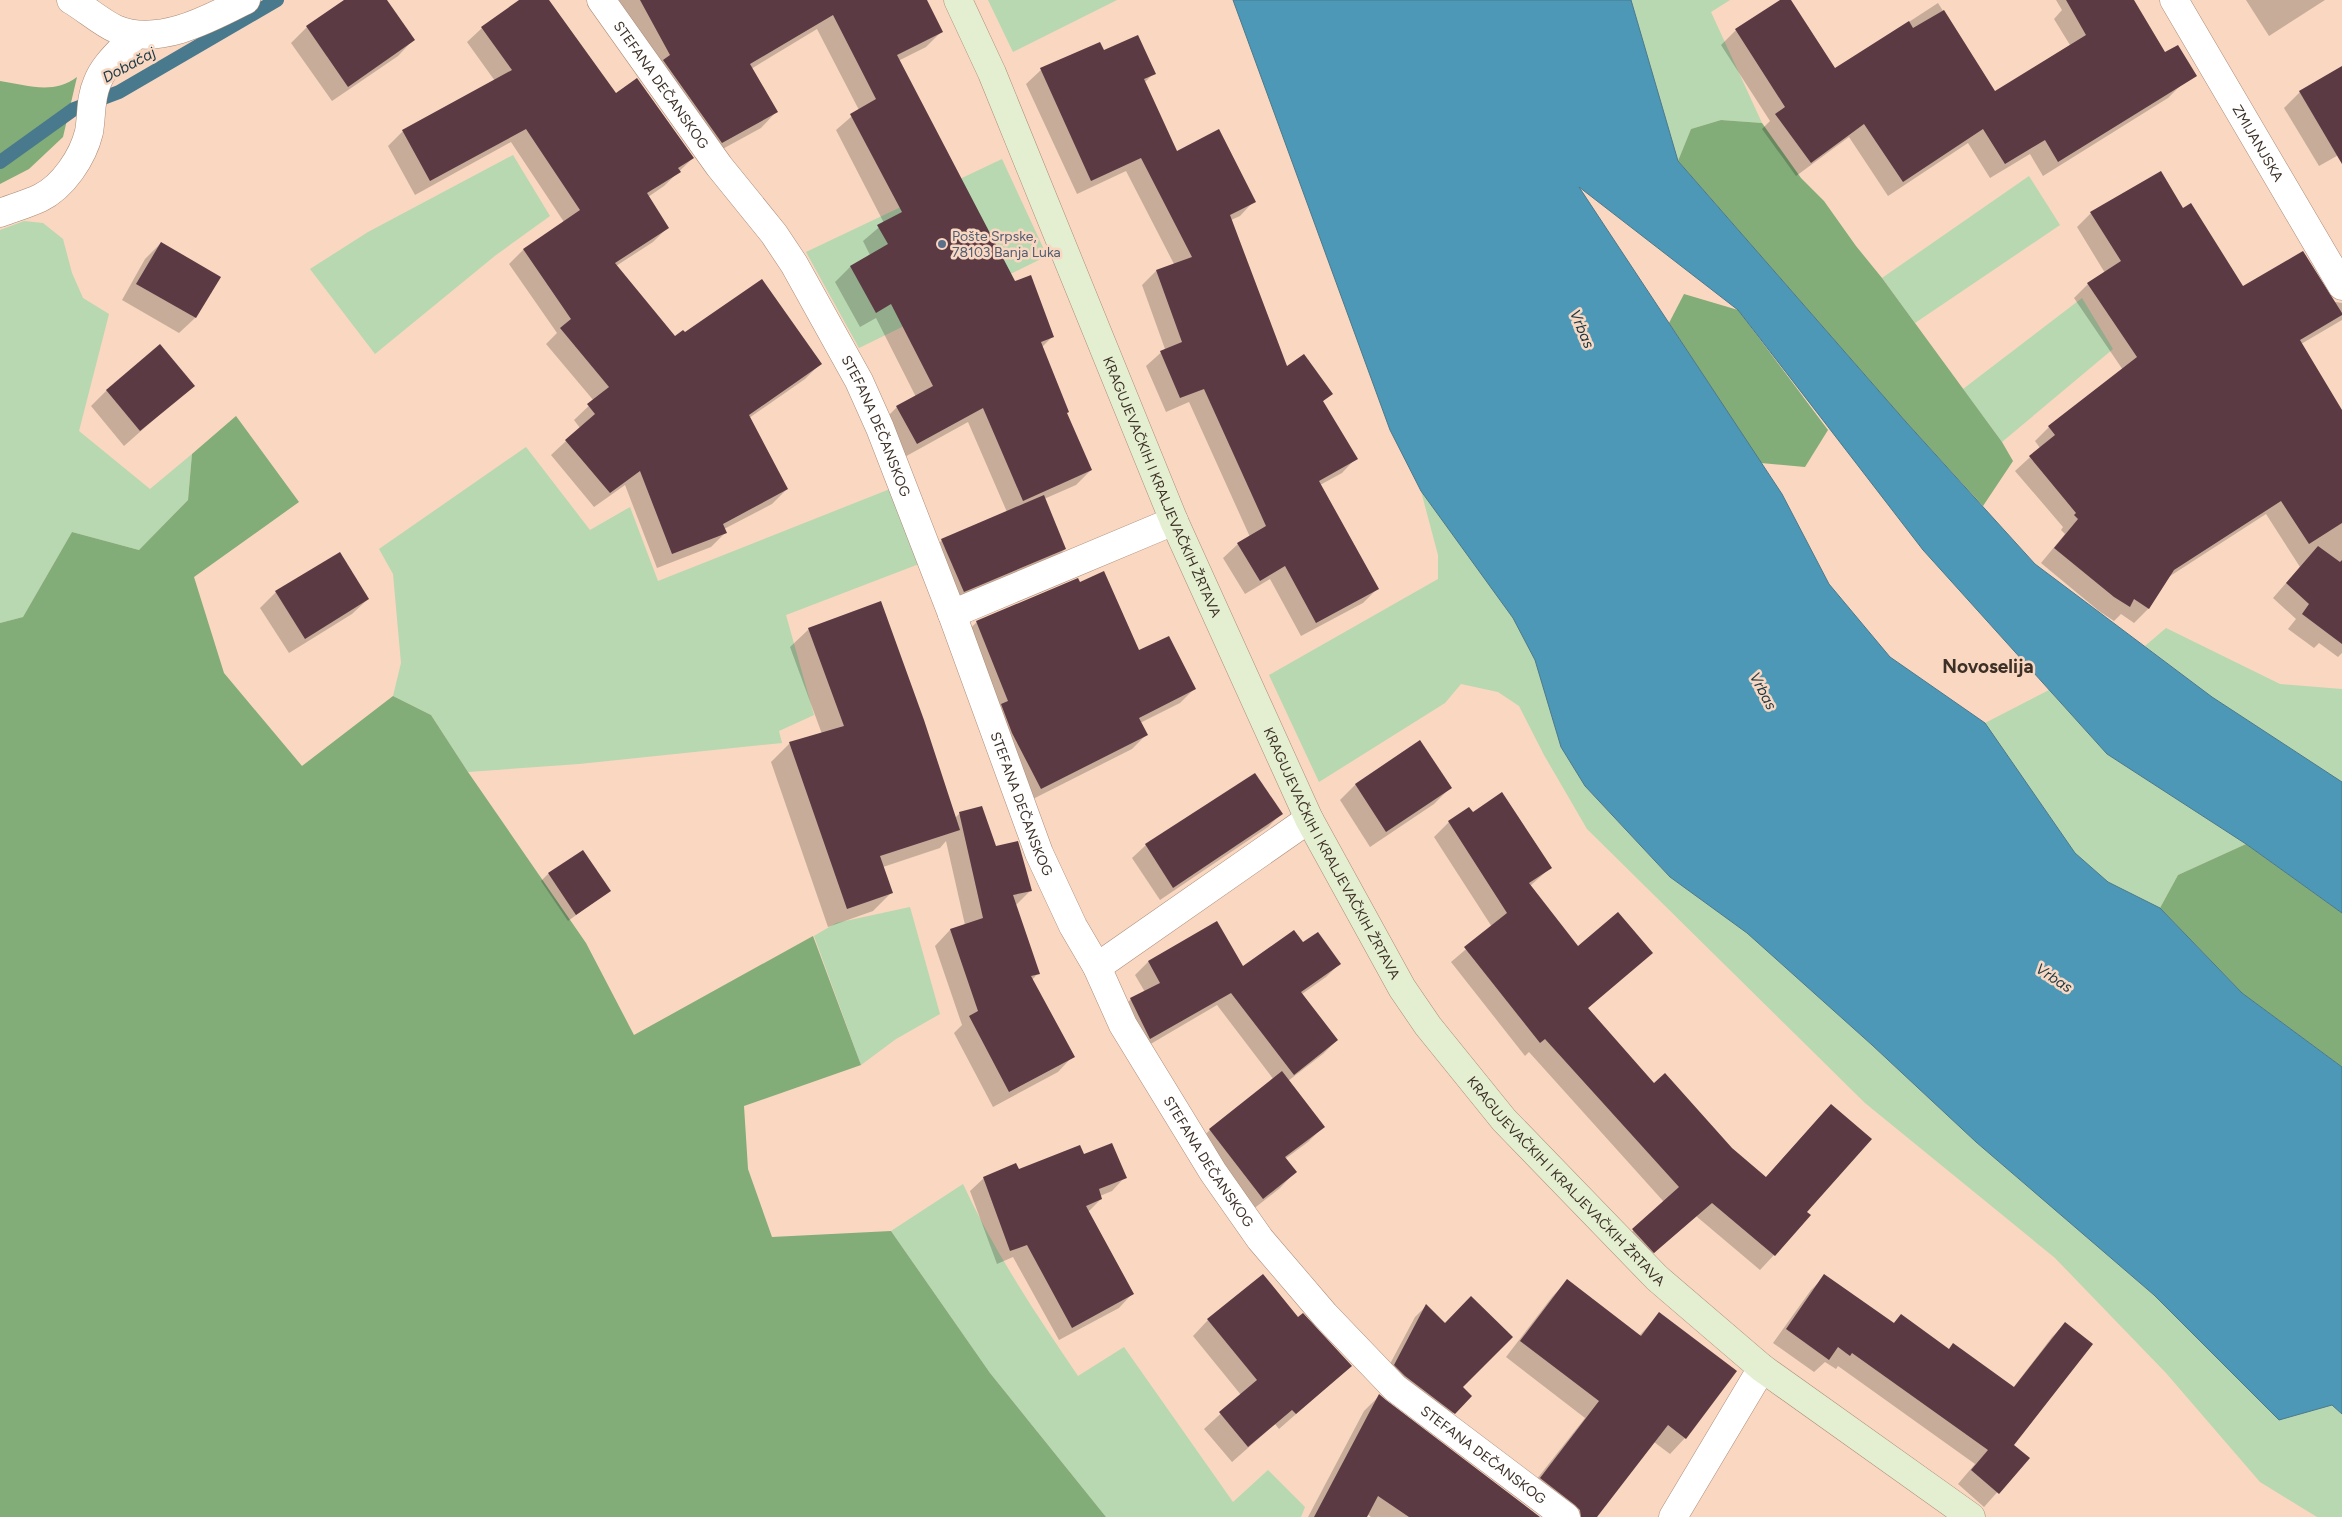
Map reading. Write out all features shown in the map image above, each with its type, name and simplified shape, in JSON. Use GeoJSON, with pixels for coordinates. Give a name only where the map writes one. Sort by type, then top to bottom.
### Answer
{"type":"FeatureCollection","features":[{"type":"Feature","properties":{"kind":"street"},"geometry":{"type":"LineString","coordinates":[[71,0],[114,28],[135,35],[183,28],[214,17],[246,0]]}},
{"type":"Feature","properties":{"kind":"street","name":"STEFANA DEČANSKOG"},"geometry":{"type":"LineString","coordinates":[[601,0],[708,151],[774,234],[794,264],[859,381],[880,428],[952,614],[1039,853],[1123,1025],[1213,1172],[1260,1239],[1325,1315],[1395,1388],[1566,1517]]}},
{"type":"Feature","properties":{"kind":"street","name":"KRAGUJEVAČKIH I KRALJEVAČKIH ŽRTAVA"},"geometry":{"type":"LineString","coordinates":[[958,0],[992,73],[1174,521],[1309,819],[1402,988],[1428,1026],[1504,1120],[1657,1278],[1762,1368],[1970,1517]]}},
{"type":"Feature","properties":{"kind":"street","name":"ZMIJANJSKA"},"geometry":{"type":"LineString","coordinates":[[2174,0],[2342,286]]}},
{"type":"Feature","properties":{"kind":"street"},"geometry":{"type":"LineString","coordinates":[[0,212],[41,198],[57,186],[82,151],[89,131],[90,106],[97,81],[106,66],[135,35]]}},
{"type":"Feature","properties":{"kind":"street"},"geometry":{"type":"LineString","coordinates":[[952,614],[1174,521]]}},
{"type":"Feature","properties":{"kind":"street"},"geometry":{"type":"LineString","coordinates":[[1096,968],[1309,819]]}},
{"type":"Feature","properties":{"kind":"street"},"geometry":{"type":"LineString","coordinates":[[1673,1517],[1762,1368]]}},
{"type":"Feature","properties":{"kind":"green space"},"geometry":{"type":"Polygon","coordinates":[[[988,0],[1117,0],[1013,52],[988,0]]]}},
{"type":"Feature","properties":{"kind":"green space"},"geometry":{"type":"Polygon","coordinates":[[[1631,0],[1730,0],[1711,12],[1762,123],[1721,120],[1691,129],[1678,161],[1631,0]]]}},
{"type":"Feature","properties":{"kind":"green space"},"geometry":{"type":"Polygon","coordinates":[[[77,77],[63,137],[29,169],[0,184],[0,81],[49,87],[68,83],[77,77]]]}},
{"type":"Feature","properties":{"kind":"green space"},"geometry":{"type":"Polygon","coordinates":[[[1721,120],[1762,123],[1801,178],[1824,201],[1856,246],[1882,278],[2002,442],[2013,461],[1983,506],[1906,422],[1678,161],[1691,129],[1721,120]]]}},
{"type":"Feature","properties":{"kind":"green space"},"geometry":{"type":"Polygon","coordinates":[[[513,155],[550,216],[496,255],[375,354],[310,269],[368,232],[513,155]]]}},
{"type":"Feature","properties":{"kind":"green space"},"geometry":{"type":"Polygon","coordinates":[[[1002,159],[1047,256],[859,348],[806,252],[1002,159]]]}},
{"type":"Feature","properties":{"kind":"green space"},"geometry":{"type":"Polygon","coordinates":[[[2029,176],[2060,225],[1915,323],[1882,278],[2029,176]]]}},
{"type":"Feature","properties":{"kind":"green space"},"geometry":{"type":"Polygon","coordinates":[[[24,221],[43,223],[63,239],[72,273],[83,298],[109,314],[79,431],[150,489],[192,454],[188,500],[139,550],[72,532],[23,617],[0,623],[0,230],[24,221]]]}},
{"type":"Feature","properties":{"kind":"green space"},"geometry":{"type":"Polygon","coordinates":[[[1684,294],[1738,310],[1828,430],[1805,467],[1761,463],[1669,323],[1684,294]]]}},
{"type":"Feature","properties":{"kind":"green space"},"geometry":{"type":"Polygon","coordinates":[[[2082,298],[2113,349],[2002,442],[1963,389],[2082,298]]]}},
{"type":"Feature","properties":{"kind":"green space"},"geometry":{"type":"Polygon","coordinates":[[[236,416],[299,502],[194,577],[224,673],[302,766],[393,696],[431,715],[586,943],[634,1035],[813,936],[861,1065],[744,1106],[748,1169],[772,1237],[891,1231],[990,1373],[1106,1517],[0,1517],[0,623],[23,617],[72,532],[139,550],[188,500],[192,454],[236,416]]]}},
{"type":"Feature","properties":{"kind":"green space"},"geometry":{"type":"Polygon","coordinates":[[[526,447],[590,530],[630,507],[658,581],[890,489],[919,564],[786,615],[814,715],[779,731],[782,743],[579,764],[468,772],[431,715],[393,696],[401,663],[393,574],[379,549],[526,447]]]}},
{"type":"Feature","properties":{"kind":"green space"},"geometry":{"type":"Polygon","coordinates":[[[1421,491],[1513,618],[1535,660],[1561,747],[1585,786],[1670,877],[1747,933],[1872,1045],[1976,1142],[2154,1295],[2279,1420],[2332,1405],[2342,1414],[2342,1517],[2317,1517],[2260,1482],[2166,1373],[2055,1258],[1865,1103],[1587,829],[1544,755],[1519,706],[1498,692],[1461,684],[1445,703],[1319,782],[1269,675],[1438,579],[1438,555],[1421,491]]]}},
{"type":"Feature","properties":{"kind":"green space"},"geometry":{"type":"Polygon","coordinates":[[[2166,628],[2280,684],[2342,689],[2342,782],[2212,697],[2145,646],[2166,628]]]}},
{"type":"Feature","properties":{"kind":"green space"},"geometry":{"type":"Polygon","coordinates":[[[2049,690],[2107,754],[2246,844],[2178,875],[2160,908],[2108,882],[2075,853],[1985,723],[2049,690]]]}},
{"type":"Feature","properties":{"kind":"green space"},"geometry":{"type":"Polygon","coordinates":[[[2246,844],[2342,913],[2342,1067],[2242,993],[2160,908],[2178,875],[2246,844]]]}},
{"type":"Feature","properties":{"kind":"green space"},"geometry":{"type":"Polygon","coordinates":[[[910,907],[940,1014],[896,1039],[861,1065],[814,936],[836,923],[910,907]]]}},
{"type":"Feature","properties":{"kind":"green space"},"geometry":{"type":"Polygon","coordinates":[[[963,1184],[1002,1259],[1078,1376],[1124,1347],[1233,1502],[1268,1470],[1305,1507],[1301,1517],[1106,1517],[990,1373],[891,1231],[963,1184]]]}},
{"type":"Feature","properties":{"kind":"water","name":"Vrbas"},"geometry":{"type":"Polygon","coordinates":[[[1233,0],[1631,0],[1678,161],[1906,422],[2035,564],[2212,697],[2342,782],[2342,913],[2246,844],[2107,754],[1923,550],[1738,310],[1579,187],[1782,494],[1829,584],[1890,657],[1985,723],[2075,853],[2108,882],[2160,908],[2242,993],[2342,1067],[2342,1414],[2332,1405],[2279,1420],[2154,1295],[1976,1142],[1872,1045],[1747,933],[1670,877],[1585,786],[1561,747],[1535,660],[1513,618],[1421,491],[1390,430],[1233,0]]]}},
{"type":"Feature","properties":{"kind":"building"},"geometry":{"type":"Polygon","coordinates":[[[344,0],[387,0],[415,40],[348,87],[306,26],[344,0]]]}},
{"type":"Feature","properties":{"kind":"building"},"geometry":{"type":"Polygon","coordinates":[[[519,0],[549,0],[616,93],[637,78],[694,158],[678,168],[681,172],[647,193],[669,228],[615,263],[675,336],[683,330],[685,332],[762,279],[822,364],[749,415],[788,489],[723,524],[727,533],[672,554],[640,471],[610,493],[565,440],[595,414],[587,404],[609,387],[560,328],[571,319],[523,249],[580,210],[526,129],[430,181],[402,130],[512,70],[481,27],[519,0]]]}},
{"type":"Feature","properties":{"kind":"building"},"geometry":{"type":"Polygon","coordinates":[[[640,0],[927,0],[943,32],[897,55],[1015,281],[1031,275],[1054,337],[1041,342],[1069,412],[1067,413],[1092,470],[1023,501],[983,408],[917,444],[896,406],[933,386],[891,304],[876,313],[850,266],[888,244],[877,225],[902,212],[850,114],[876,99],[833,15],[750,64],[778,112],[722,143],[663,60],[670,55],[640,0]]]}},
{"type":"Feature","properties":{"kind":"building"},"geometry":{"type":"Polygon","coordinates":[[[1780,0],[1791,0],[1835,68],[1909,21],[1913,28],[1944,10],[1995,91],[2086,35],[2066,0],[2134,0],[2165,52],[2178,45],[2197,76],[2058,162],[2045,140],[2005,164],[1983,129],[1903,182],[1864,124],[1811,163],[1775,114],[1785,107],[1735,29],[1780,0]]]}},
{"type":"Feature","properties":{"kind":"building"},"geometry":{"type":"Polygon","coordinates":[[[1138,35],[1156,74],[1144,79],[1177,151],[1219,129],[1256,202],[1230,215],[1287,366],[1304,354],[1333,394],[1323,401],[1358,459],[1319,481],[1379,589],[1316,623],[1285,566],[1260,581],[1237,543],[1266,526],[1204,389],[1180,398],[1160,351],[1182,342],[1156,270],[1192,257],[1141,158],[1091,181],[1040,68],[1100,42],[1104,50],[1138,35]]]}},
{"type":"Feature","properties":{"kind":"building"},"geometry":{"type":"Polygon","coordinates":[[[2342,66],[2342,164],[2299,91],[2342,66]]]}},
{"type":"Feature","properties":{"kind":"building"},"geometry":{"type":"Polygon","coordinates":[[[2161,171],[2183,208],[2191,203],[2243,286],[2303,251],[2342,313],[2342,315],[2300,340],[2342,410],[2342,523],[2309,544],[2281,501],[2174,570],[2149,609],[2134,599],[2130,607],[2114,597],[2054,548],[2078,519],[2074,515],[2076,513],[2029,456],[2055,435],[2048,426],[2137,357],[2087,283],[2121,261],[2090,212],[2161,171]]]}},
{"type":"Feature","properties":{"kind":"building"},"geometry":{"type":"Polygon","coordinates":[[[161,242],[221,277],[196,318],[136,284],[161,242]]]}},
{"type":"Feature","properties":{"kind":"building"},"geometry":{"type":"Polygon","coordinates":[[[160,344],[195,386],[140,431],[106,390],[160,344]]]}},
{"type":"Feature","properties":{"kind":"building"},"geometry":{"type":"Polygon","coordinates":[[[1044,495],[1066,549],[964,592],[941,539],[1044,495]]]}},
{"type":"Feature","properties":{"kind":"building"},"geometry":{"type":"Polygon","coordinates":[[[2318,546],[2340,562],[2342,560],[2342,644],[2302,614],[2309,604],[2286,583],[2318,546]]]}},
{"type":"Feature","properties":{"kind":"building"},"geometry":{"type":"Polygon","coordinates":[[[340,552],[369,599],[305,639],[275,591],[340,552]]]}},
{"type":"Feature","properties":{"kind":"building"},"geometry":{"type":"Polygon","coordinates":[[[1104,571],[1139,650],[1169,636],[1196,689],[1139,718],[1148,735],[1041,789],[1012,733],[1001,704],[1008,701],[976,621],[1078,578],[1080,582],[1104,571]]]}},
{"type":"Feature","properties":{"kind":"building"},"geometry":{"type":"Polygon","coordinates":[[[881,601],[924,720],[960,830],[880,856],[893,893],[847,909],[789,742],[844,726],[808,628],[881,601]]]}},
{"type":"Feature","properties":{"kind":"building"},"geometry":{"type":"Polygon","coordinates":[[[1420,740],[1452,788],[1386,832],[1355,784],[1420,740]]]}},
{"type":"Feature","properties":{"kind":"building"},"geometry":{"type":"Polygon","coordinates":[[[1255,773],[1283,814],[1173,888],[1145,844],[1255,773]]]}},
{"type":"Feature","properties":{"kind":"building"},"geometry":{"type":"Polygon","coordinates":[[[1502,792],[1552,868],[1529,883],[1578,946],[1618,912],[1653,953],[1588,1008],[1654,1083],[1665,1073],[1732,1148],[1766,1177],[1831,1104],[1872,1139],[1807,1212],[1811,1215],[1775,1256],[1712,1203],[1654,1253],[1632,1229],[1679,1187],[1545,1039],[1540,1043],[1464,947],[1507,913],[1448,821],[1469,807],[1473,812],[1502,792]]]}},
{"type":"Feature","properties":{"kind":"building"},"geometry":{"type":"Polygon","coordinates":[[[982,806],[996,846],[1018,841],[1032,891],[1013,895],[1040,974],[1031,976],[1075,1057],[1009,1092],[969,1016],[978,1011],[950,929],[983,918],[959,812],[982,806]]]}},
{"type":"Feature","properties":{"kind":"building"},"geometry":{"type":"Polygon","coordinates":[[[583,850],[611,891],[576,915],[548,873],[583,850]]]}},
{"type":"Feature","properties":{"kind":"building"},"geometry":{"type":"Polygon","coordinates":[[[1217,921],[1243,966],[1294,930],[1303,942],[1318,932],[1341,964],[1301,992],[1338,1040],[1294,1075],[1231,993],[1150,1039],[1130,998],[1160,983],[1148,961],[1217,921]]]}},
{"type":"Feature","properties":{"kind":"building"},"geometry":{"type":"Polygon","coordinates":[[[1282,1071],[1325,1127],[1285,1157],[1297,1172],[1263,1199],[1209,1129],[1282,1071]]]}},
{"type":"Feature","properties":{"kind":"building"},"geometry":{"type":"Polygon","coordinates":[[[1112,1143],[1127,1178],[1099,1189],[1102,1199],[1086,1206],[1134,1294],[1072,1328],[1027,1245],[1010,1251],[983,1177],[1016,1163],[1019,1169],[1080,1145],[1084,1154],[1112,1143]]]}},
{"type":"Feature","properties":{"kind":"building"},"geometry":{"type":"Polygon","coordinates":[[[1263,1274],[1298,1317],[1303,1313],[1352,1366],[1296,1414],[1292,1410],[1248,1447],[1219,1412],[1257,1380],[1207,1319],[1263,1274]]]}},
{"type":"Feature","properties":{"kind":"building"},"geometry":{"type":"Polygon","coordinates":[[[1824,1274],[1894,1323],[1901,1314],[1949,1349],[1953,1343],[2014,1387],[2065,1322],[2093,1344],[2014,1445],[2030,1458],[1999,1494],[1971,1470],[1988,1450],[1852,1353],[1850,1356],[1838,1347],[1829,1360],[1786,1329],[1824,1274]]]}},
{"type":"Feature","properties":{"kind":"building"},"geometry":{"type":"Polygon","coordinates":[[[1567,1279],[1641,1336],[1659,1312],[1737,1371],[1686,1439],[1668,1425],[1597,1517],[1581,1517],[1580,1510],[1575,1505],[1540,1478],[1599,1401],[1520,1341],[1567,1279]]]}},
{"type":"Feature","properties":{"kind":"building"},"geometry":{"type":"Polygon","coordinates":[[[1471,1296],[1513,1337],[1463,1387],[1472,1396],[1455,1414],[1405,1376],[1394,1365],[1426,1304],[1445,1323],[1471,1296]]]}},
{"type":"Feature","properties":{"kind":"building"},"geometry":{"type":"Polygon","coordinates":[[[1379,1394],[1540,1517],[1409,1517],[1378,1496],[1367,1517],[1314,1517],[1379,1394]]]}},
{"type":"Feature","properties":{"kind":"waterway","name":"Dobačaj"},"geometry":{"type":"LineString","coordinates":[[0,162],[74,109],[119,92],[277,0]]}},
{"type":"Feature","properties":{"kind":"place","name":"Pošte Srpske, 78103 Banja Luka"},"geometry":{"type":"Point","coordinates":[942,244]}},
{"type":"Feature","properties":{"kind":"district","name":"Novoselija"},"geometry":{"type":"Point","coordinates":[1988,666]}}]}
